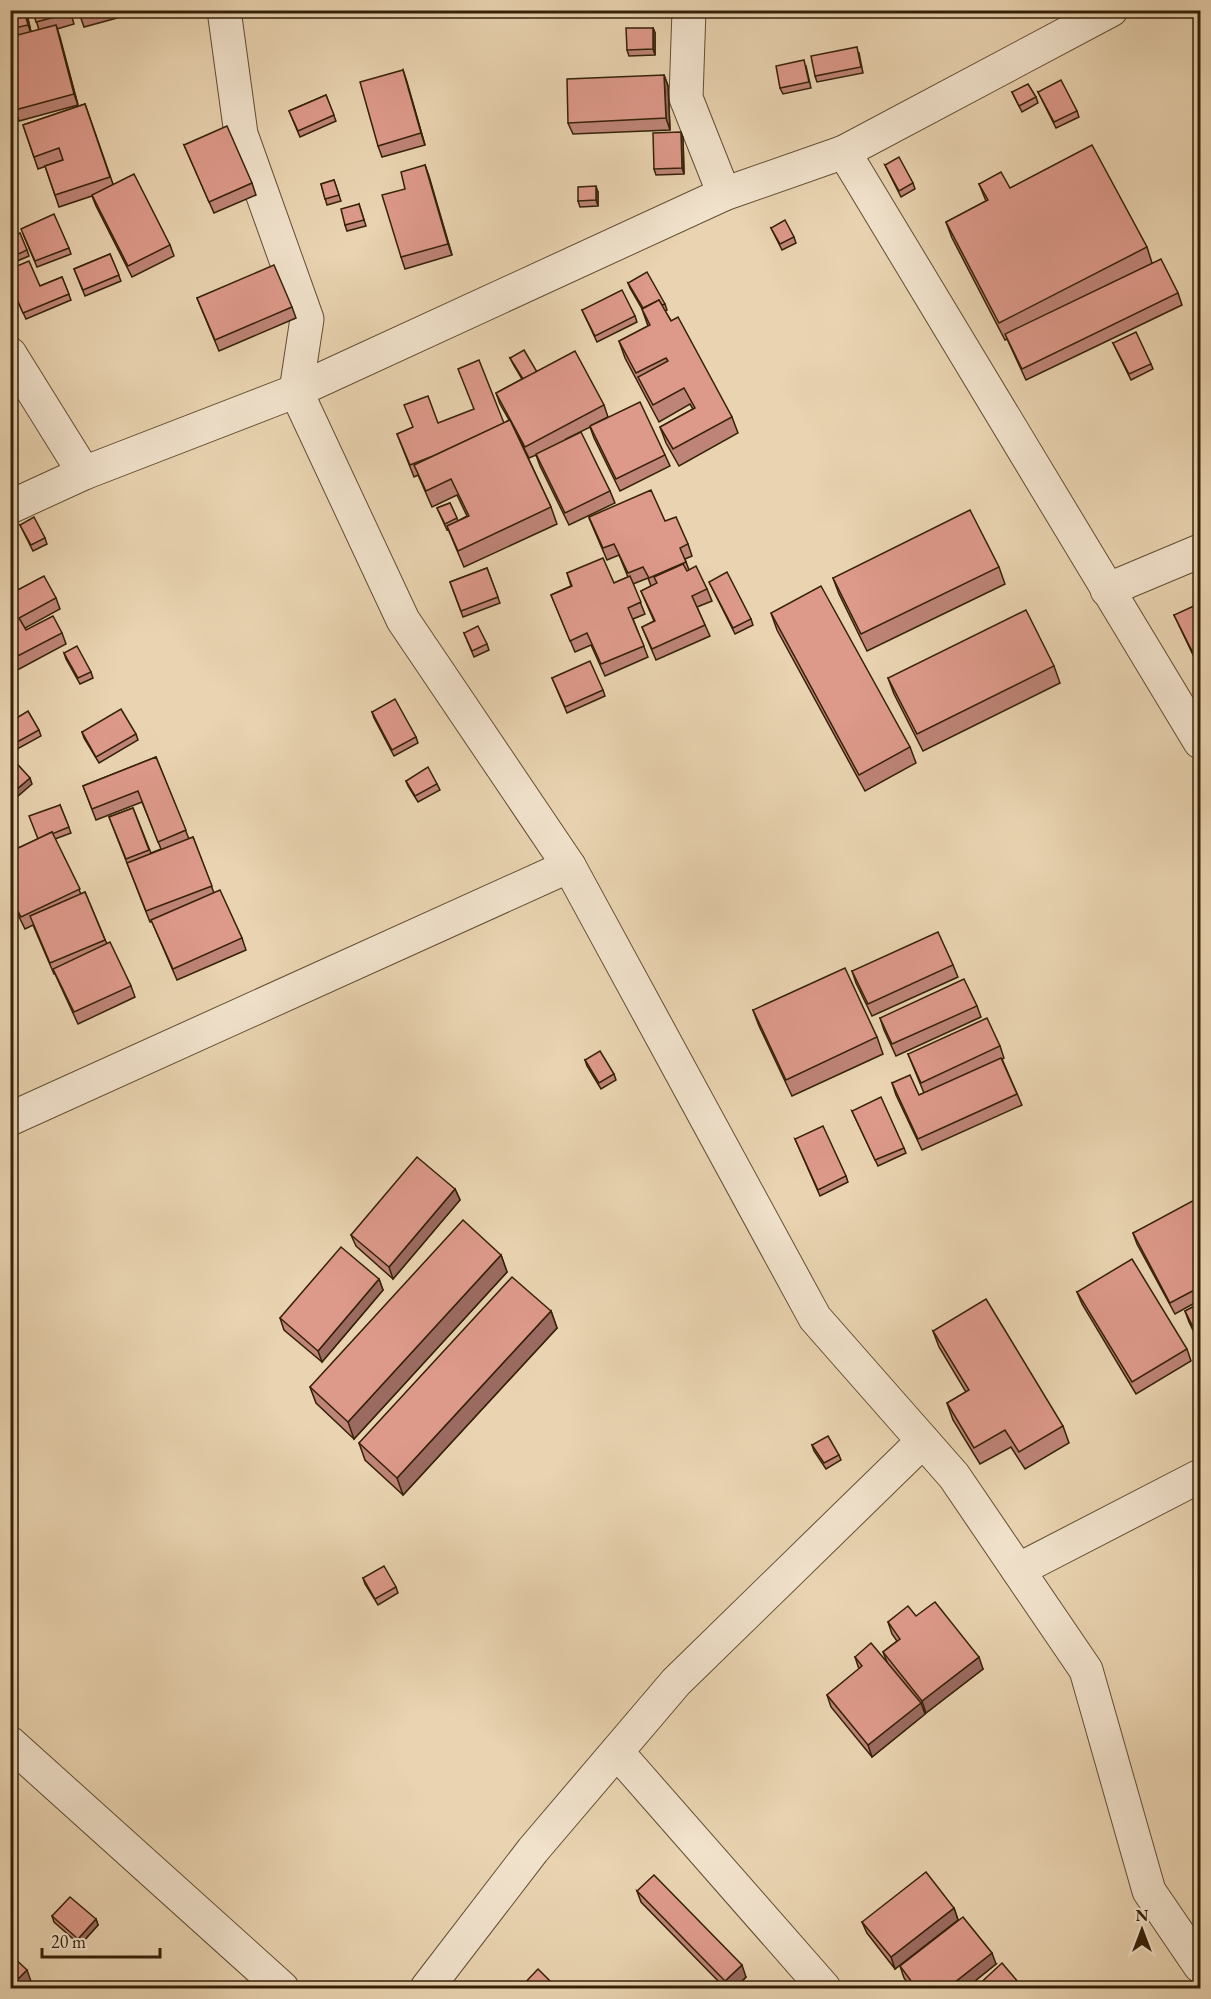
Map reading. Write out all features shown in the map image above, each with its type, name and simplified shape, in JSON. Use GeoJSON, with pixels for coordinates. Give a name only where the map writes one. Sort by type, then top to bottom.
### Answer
{"type":"FeatureCollection","features":[{"type":"Feature","properties":{"kind":"street"},"geometry":{"type":"LineString","coordinates":[[224,10],[241,134],[307,319],[296,391],[403,620],[569,866],[815,1318],[954,1476],[1086,1670],[1149,1891],[1200,1966]]}},
{"type":"Feature","properties":{"kind":"street"},"geometry":{"type":"LineString","coordinates":[[689,10],[686,98],[724,194]]}},
{"type":"Feature","properties":{"kind":"street"},"geometry":{"type":"LineString","coordinates":[[10,507],[84,473],[296,391],[724,194],[844,152],[1111,10]]}},
{"type":"Feature","properties":{"kind":"street"},"geometry":{"type":"LineString","coordinates":[[844,152],[1200,742]]}},
{"type":"Feature","properties":{"kind":"street"},"geometry":{"type":"LineString","coordinates":[[10,354],[84,473]]}},
{"type":"Feature","properties":{"kind":"street"},"geometry":{"type":"LineString","coordinates":[[1107,590],[1200,551]]}},
{"type":"Feature","properties":{"kind":"street"},"geometry":{"type":"LineString","coordinates":[[10,1119],[569,866]]}},
{"type":"Feature","properties":{"kind":"street"},"geometry":{"type":"LineString","coordinates":[[427,1989],[533,1850],[676,1682],[923,1441]]}},
{"type":"Feature","properties":{"kind":"street"},"geometry":{"type":"LineString","coordinates":[[1018,1570],[1200,1476]]}},
{"type":"Feature","properties":{"kind":"street"},"geometry":{"type":"LineString","coordinates":[[10,1743],[282,1989]]}},
{"type":"Feature","properties":{"kind":"street"},"geometry":{"type":"LineString","coordinates":[[616,1752],[824,1989]]}},
{"type":"Feature","properties":{"kind":"building"},"geometry":{"type":"Polygon","coordinates":[[[10,10],[24,10],[28,25],[10,29],[10,10]]]}},
{"type":"Feature","properties":{"kind":"building"},"geometry":{"type":"Polygon","coordinates":[[[33,10],[69,10],[70,13],[36,22],[33,10]]]}},
{"type":"Feature","properties":{"kind":"building"},"geometry":{"type":"Polygon","coordinates":[[[78,10],[98,10],[80,15],[78,10]]]}},
{"type":"Feature","properties":{"kind":"building"},"geometry":{"type":"Polygon","coordinates":[[[56,25],[74,94],[15,110],[10,93],[10,37],[56,25]]]}},
{"type":"Feature","properties":{"kind":"building"},"geometry":{"type":"Polygon","coordinates":[[[626,28],[653,28],[653,49],[627,50],[626,28]]]}},
{"type":"Feature","properties":{"kind":"building"},"geometry":{"type":"Polygon","coordinates":[[[857,47],[861,67],[815,76],[811,56],[857,47]]]}},
{"type":"Feature","properties":{"kind":"building"},"geometry":{"type":"Polygon","coordinates":[[[804,60],[809,82],[780,88],[776,66],[804,60]]]}},
{"type":"Feature","properties":{"kind":"building"},"geometry":{"type":"Polygon","coordinates":[[[403,70],[421,133],[378,146],[360,82],[403,70]]]}},
{"type":"Feature","properties":{"kind":"building"},"geometry":{"type":"Polygon","coordinates":[[[664,75],[666,118],[568,123],[567,79],[664,75]]]}},
{"type":"Feature","properties":{"kind":"building"},"geometry":{"type":"Polygon","coordinates":[[[1061,80],[1077,111],[1054,122],[1038,92],[1061,80]]]}},
{"type":"Feature","properties":{"kind":"building"},"geometry":{"type":"Polygon","coordinates":[[[1028,84],[1036,97],[1019,106],[1012,92],[1028,84]]]}},
{"type":"Feature","properties":{"kind":"building"},"geometry":{"type":"Polygon","coordinates":[[[326,95],[334,115],[298,131],[289,111],[326,95]]]}},
{"type":"Feature","properties":{"kind":"building"},"geometry":{"type":"Polygon","coordinates":[[[85,104],[110,177],[55,195],[45,166],[63,160],[59,148],[34,157],[23,125],[85,104]]]}},
{"type":"Feature","properties":{"kind":"building"},"geometry":{"type":"Polygon","coordinates":[[[227,126],[252,183],[209,202],[184,145],[227,126]]]}},
{"type":"Feature","properties":{"kind":"building"},"geometry":{"type":"Polygon","coordinates":[[[681,132],[682,168],[654,169],[653,133],[681,132]]]}},
{"type":"Feature","properties":{"kind":"building"},"geometry":{"type":"Polygon","coordinates":[[[1092,145],[1147,247],[999,323],[946,222],[988,200],[979,184],[1001,172],[1010,188],[1092,145]]]}},
{"type":"Feature","properties":{"kind":"building"},"geometry":{"type":"Polygon","coordinates":[[[899,157],[913,183],[899,191],[885,165],[899,157]]]}},
{"type":"Feature","properties":{"kind":"building"},"geometry":{"type":"Polygon","coordinates":[[[425,165],[448,244],[401,257],[382,195],[405,189],[401,172],[425,165]]]}},
{"type":"Feature","properties":{"kind":"building"},"geometry":{"type":"Polygon","coordinates":[[[134,174],[170,245],[128,266],[92,195],[134,174]]]}},
{"type":"Feature","properties":{"kind":"building"},"geometry":{"type":"Polygon","coordinates":[[[334,180],[339,195],[325,199],[321,184],[334,180]]]}},
{"type":"Feature","properties":{"kind":"building"},"geometry":{"type":"Polygon","coordinates":[[[596,186],[596,200],[578,201],[578,187],[596,186]]]}},
{"type":"Feature","properties":{"kind":"building"},"geometry":{"type":"Polygon","coordinates":[[[359,204],[364,220],[345,225],[341,209],[359,204]]]}},
{"type":"Feature","properties":{"kind":"building"},"geometry":{"type":"Polygon","coordinates":[[[54,214],[69,248],[35,261],[21,229],[54,214]]]}},
{"type":"Feature","properties":{"kind":"building"},"geometry":{"type":"Polygon","coordinates":[[[785,220],[794,237],[780,244],[771,228],[785,220]]]}},
{"type":"Feature","properties":{"kind":"building"},"geometry":{"type":"Polygon","coordinates":[[[20,233],[27,250],[10,258],[10,237],[20,233]]]}},
{"type":"Feature","properties":{"kind":"building"},"geometry":{"type":"Polygon","coordinates":[[[110,254],[119,275],[83,290],[74,269],[110,254]]]}},
{"type":"Feature","properties":{"kind":"building"},"geometry":{"type":"Polygon","coordinates":[[[1161,259],[1178,293],[1022,369],[1005,334],[1161,259]]]}},
{"type":"Feature","properties":{"kind":"building"},"geometry":{"type":"Polygon","coordinates":[[[29,261],[40,286],[62,277],[69,294],[23,313],[10,283],[10,269],[29,261]]]}},
{"type":"Feature","properties":{"kind":"building"},"geometry":{"type":"Polygon","coordinates":[[[274,265],[292,307],[215,340],[197,298],[274,265]]]}},
{"type":"Feature","properties":{"kind":"building"},"geometry":{"type":"Polygon","coordinates":[[[647,272],[665,304],[662,305],[659,300],[643,308],[628,283],[647,272]]]}},
{"type":"Feature","properties":{"kind":"building"},"geometry":{"type":"Polygon","coordinates":[[[622,290],[635,316],[595,336],[582,310],[622,290]]]}},
{"type":"Feature","properties":{"kind":"building"},"geometry":{"type":"Polygon","coordinates":[[[659,300],[671,321],[678,317],[732,417],[673,449],[660,427],[695,408],[684,388],[653,405],[638,377],[668,361],[666,358],[636,373],[619,341],[650,325],[642,309],[659,300]]]}},
{"type":"Feature","properties":{"kind":"building"},"geometry":{"type":"Polygon","coordinates":[[[1136,332],[1151,364],[1129,374],[1113,343],[1136,332]]]}},
{"type":"Feature","properties":{"kind":"building"},"geometry":{"type":"Polygon","coordinates":[[[524,350],[537,372],[523,379],[510,358],[524,350]]]}},
{"type":"Feature","properties":{"kind":"building"},"geometry":{"type":"Polygon","coordinates":[[[575,351],[604,405],[525,447],[496,393],[575,351]]]}},
{"type":"Feature","properties":{"kind":"building"},"geometry":{"type":"Polygon","coordinates":[[[479,360],[504,423],[410,465],[397,434],[413,427],[404,405],[428,396],[438,423],[474,409],[458,369],[479,360]]]}},
{"type":"Feature","properties":{"kind":"building"},"geometry":{"type":"Polygon","coordinates":[[[640,402],[665,455],[616,479],[590,426],[640,402]]]}},
{"type":"Feature","properties":{"kind":"building"},"geometry":{"type":"Polygon","coordinates":[[[510,420],[551,507],[458,551],[447,526],[469,516],[451,479],[426,491],[414,465],[510,420]]]}},
{"type":"Feature","properties":{"kind":"building"},"geometry":{"type":"Polygon","coordinates":[[[581,432],[610,491],[565,513],[536,454],[581,432]]]}},
{"type":"Feature","properties":{"kind":"building"},"geometry":{"type":"Polygon","coordinates":[[[651,490],[665,521],[676,517],[688,544],[680,548],[686,562],[649,578],[643,567],[628,573],[614,544],[603,548],[589,517],[651,490]]]}},
{"type":"Feature","properties":{"kind":"building"},"geometry":{"type":"Polygon","coordinates":[[[450,503],[457,518],[445,524],[437,508],[450,503]]]}},
{"type":"Feature","properties":{"kind":"building"},"geometry":{"type":"Polygon","coordinates":[[[970,510],[999,567],[861,634],[833,578],[970,510]]]}},
{"type":"Feature","properties":{"kind":"building"},"geometry":{"type":"Polygon","coordinates":[[[34,517],[45,538],[31,545],[20,525],[34,517]]]}},
{"type":"Feature","properties":{"kind":"building"},"geometry":{"type":"Polygon","coordinates":[[[603,558],[614,583],[630,576],[641,602],[628,608],[644,646],[601,664],[587,633],[570,641],[551,595],[572,586],[567,573],[603,558]]]}},
{"type":"Feature","properties":{"kind":"building"},"geometry":{"type":"Polygon","coordinates":[[[10,562],[15,570],[10,573],[10,562]]]}},
{"type":"Feature","properties":{"kind":"building"},"geometry":{"type":"Polygon","coordinates":[[[683,564],[687,571],[696,566],[707,589],[692,596],[705,625],[652,649],[642,627],[655,621],[641,591],[657,583],[654,577],[683,564]]]}},
{"type":"Feature","properties":{"kind":"building"},"geometry":{"type":"Polygon","coordinates":[[[487,568],[498,597],[461,611],[450,582],[487,568]]]}},
{"type":"Feature","properties":{"kind":"building"},"geometry":{"type":"Polygon","coordinates":[[[727,572],[751,619],[733,628],[709,582],[727,572]]]}},
{"type":"Feature","properties":{"kind":"building"},"geometry":{"type":"Polygon","coordinates":[[[44,576],[56,598],[19,618],[26,630],[53,616],[62,633],[10,660],[10,594],[44,576]]]}},
{"type":"Feature","properties":{"kind":"building"},"geometry":{"type":"Polygon","coordinates":[[[821,586],[910,747],[859,775],[771,613],[821,586]]]}},
{"type":"Feature","properties":{"kind":"building"},"geometry":{"type":"Polygon","coordinates":[[[1196,605],[1200,613],[1200,650],[1193,653],[1174,615],[1196,605]]]}},
{"type":"Feature","properties":{"kind":"building"},"geometry":{"type":"Polygon","coordinates":[[[1026,610],[1054,666],[917,734],[888,678],[1026,610]]]}},
{"type":"Feature","properties":{"kind":"building"},"geometry":{"type":"Polygon","coordinates":[[[478,626],[487,644],[472,651],[464,633],[478,626]]]}},
{"type":"Feature","properties":{"kind":"building"},"geometry":{"type":"Polygon","coordinates":[[[77,646],[91,672],[78,678],[64,653],[77,646]]]}},
{"type":"Feature","properties":{"kind":"building"},"geometry":{"type":"Polygon","coordinates":[[[590,661],[603,690],[565,707],[552,678],[590,661]]]}},
{"type":"Feature","properties":{"kind":"building"},"geometry":{"type":"Polygon","coordinates":[[[395,699],[416,737],[392,750],[372,712],[395,699]]]}},
{"type":"Feature","properties":{"kind":"building"},"geometry":{"type":"Polygon","coordinates":[[[121,709],[136,734],[96,757],[82,732],[121,709]]]}},
{"type":"Feature","properties":{"kind":"building"},"geometry":{"type":"Polygon","coordinates":[[[28,711],[39,730],[10,746],[10,722],[28,711]]]}},
{"type":"Feature","properties":{"kind":"building"},"geometry":{"type":"Polygon","coordinates":[[[10,756],[30,778],[10,795],[10,756]]]}},
{"type":"Feature","properties":{"kind":"building"},"geometry":{"type":"Polygon","coordinates":[[[156,757],[186,830],[158,842],[138,791],[92,809],[83,786],[156,757]]]}},
{"type":"Feature","properties":{"kind":"building"},"geometry":{"type":"Polygon","coordinates":[[[428,767],[437,784],[415,796],[406,781],[428,767]]]}},
{"type":"Feature","properties":{"kind":"building"},"geometry":{"type":"Polygon","coordinates":[[[60,805],[69,827],[38,839],[29,816],[60,805]]]}},
{"type":"Feature","properties":{"kind":"building"},"geometry":{"type":"Polygon","coordinates":[[[133,808],[149,850],[126,859],[109,817],[133,808]]]}},
{"type":"Feature","properties":{"kind":"building"},"geometry":{"type":"Polygon","coordinates":[[[52,832],[80,889],[21,917],[10,896],[10,848],[12,851],[52,832]]]}},
{"type":"Feature","properties":{"kind":"building"},"geometry":{"type":"Polygon","coordinates":[[[193,837],[212,886],[146,911],[127,863],[193,837]]]}},
{"type":"Feature","properties":{"kind":"building"},"geometry":{"type":"Polygon","coordinates":[[[220,890],[242,938],[173,969],[151,920],[220,890]]]}},
{"type":"Feature","properties":{"kind":"building"},"geometry":{"type":"Polygon","coordinates":[[[85,892],[105,940],[50,963],[30,916],[85,892]]]}},
{"type":"Feature","properties":{"kind":"building"},"geometry":{"type":"Polygon","coordinates":[[[938,932],[953,965],[868,1004],[852,971],[938,932]]]}},
{"type":"Feature","properties":{"kind":"building"},"geometry":{"type":"Polygon","coordinates":[[[110,942],[131,986],[74,1012],[53,969],[110,942]]]}},
{"type":"Feature","properties":{"kind":"building"},"geometry":{"type":"Polygon","coordinates":[[[845,968],[877,1037],[786,1080],[753,1010],[845,968]]]}},
{"type":"Feature","properties":{"kind":"building"},"geometry":{"type":"Polygon","coordinates":[[[964,979],[977,1006],[892,1044],[880,1018],[964,979]]]}},
{"type":"Feature","properties":{"kind":"building"},"geometry":{"type":"Polygon","coordinates":[[[987,1018],[1000,1046],[921,1083],[908,1054],[987,1018]]]}},
{"type":"Feature","properties":{"kind":"building"},"geometry":{"type":"Polygon","coordinates":[[[600,1051],[614,1074],[599,1083],[585,1060],[600,1051]]]}},
{"type":"Feature","properties":{"kind":"building"},"geometry":{"type":"Polygon","coordinates":[[[1001,1058],[1017,1094],[918,1139],[892,1083],[910,1075],[919,1095],[1001,1058]]]}},
{"type":"Feature","properties":{"kind":"building"},"geometry":{"type":"Polygon","coordinates":[[[881,1097],[904,1148],[875,1160],[852,1111],[881,1097]]]}},
{"type":"Feature","properties":{"kind":"building"},"geometry":{"type":"Polygon","coordinates":[[[823,1126],[846,1176],[818,1190],[795,1139],[823,1126]]]}},
{"type":"Feature","properties":{"kind":"building"},"geometry":{"type":"Polygon","coordinates":[[[417,1157],[455,1189],[389,1267],[351,1235],[417,1157]]]}},
{"type":"Feature","properties":{"kind":"building"},"geometry":{"type":"Polygon","coordinates":[[[1198,1198],[1200,1203],[1200,1287],[1170,1303],[1133,1233],[1198,1198]]]}},
{"type":"Feature","properties":{"kind":"building"},"geometry":{"type":"Polygon","coordinates":[[[463,1220],[501,1255],[348,1422],[310,1387],[463,1220]]]}},
{"type":"Feature","properties":{"kind":"building"},"geometry":{"type":"Polygon","coordinates":[[[341,1247],[379,1279],[318,1351],[280,1318],[341,1247]]]}},
{"type":"Feature","properties":{"kind":"building"},"geometry":{"type":"Polygon","coordinates":[[[1132,1259],[1187,1349],[1132,1382],[1077,1292],[1132,1259]]]}},
{"type":"Feature","properties":{"kind":"building"},"geometry":{"type":"Polygon","coordinates":[[[512,1277],[551,1311],[397,1478],[359,1443],[512,1277]]]}},
{"type":"Feature","properties":{"kind":"building"},"geometry":{"type":"Polygon","coordinates":[[[986,1299],[1063,1426],[1019,1452],[1005,1430],[974,1448],[947,1403],[969,1390],[933,1331],[986,1299]]]}},
{"type":"Feature","properties":{"kind":"building"},"geometry":{"type":"Polygon","coordinates":[[[1200,1303],[1200,1341],[1185,1311],[1200,1303]]]}},
{"type":"Feature","properties":{"kind":"building"},"geometry":{"type":"Polygon","coordinates":[[[828,1436],[839,1455],[824,1463],[812,1445],[828,1436]]]}},
{"type":"Feature","properties":{"kind":"building"},"geometry":{"type":"Polygon","coordinates":[[[384,1566],[396,1587],[375,1599],[363,1578],[384,1566]]]}},
{"type":"Feature","properties":{"kind":"building"},"geometry":{"type":"Polygon","coordinates":[[[935,1602],[979,1657],[922,1701],[883,1652],[900,1639],[888,1622],[908,1606],[916,1616],[935,1602]]]}},
{"type":"Feature","properties":{"kind":"building"},"geometry":{"type":"Polygon","coordinates":[[[871,1643],[921,1703],[868,1745],[827,1695],[862,1666],[855,1657],[871,1643]]]}},
{"type":"Feature","properties":{"kind":"building"},"geometry":{"type":"Polygon","coordinates":[[[926,1872],[954,1908],[891,1957],[862,1922],[926,1872]]]}},
{"type":"Feature","properties":{"kind":"building"},"geometry":{"type":"Polygon","coordinates":[[[654,1875],[742,1965],[725,1981],[637,1891],[654,1875]]]}},
{"type":"Feature","properties":{"kind":"building"},"geometry":{"type":"Polygon","coordinates":[[[70,1897],[96,1919],[78,1939],[52,1916],[70,1897]]]}},
{"type":"Feature","properties":{"kind":"building"},"geometry":{"type":"Polygon","coordinates":[[[963,1917],[992,1953],[946,1989],[917,1989],[900,1966],[963,1917]]]}},
{"type":"Feature","properties":{"kind":"building"},"geometry":{"type":"Polygon","coordinates":[[[10,1954],[27,1970],[10,1987],[10,1954]]]}},
{"type":"Feature","properties":{"kind":"building"},"geometry":{"type":"Polygon","coordinates":[[[1002,1963],[1024,1989],[974,1989],[1002,1963]]]}},
{"type":"Feature","properties":{"kind":"building"},"geometry":{"type":"Polygon","coordinates":[[[538,1969],[558,1989],[519,1989],[538,1969]]]}}]}
